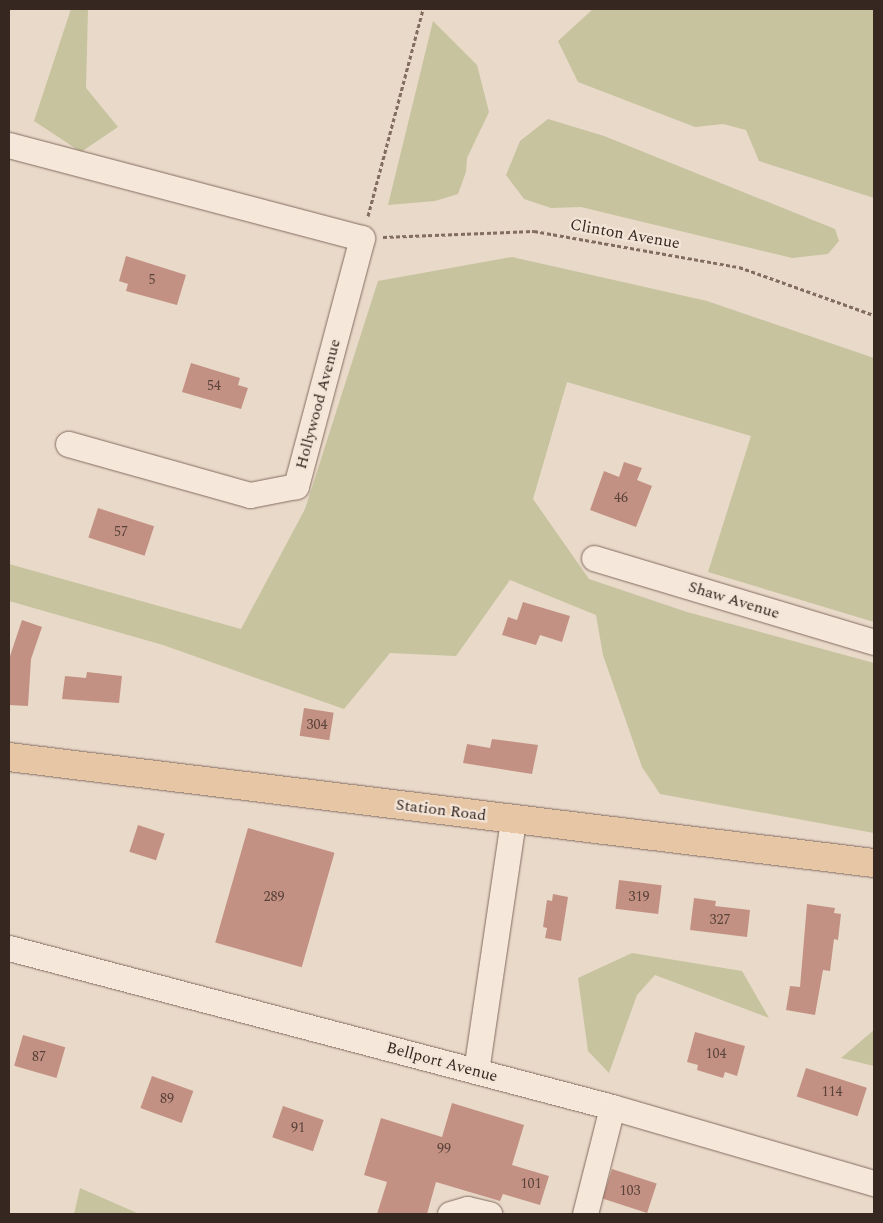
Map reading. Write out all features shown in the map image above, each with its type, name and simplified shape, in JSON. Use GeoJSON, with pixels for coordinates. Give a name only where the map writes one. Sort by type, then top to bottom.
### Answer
{"type":"FeatureCollection","features":[{"type":"Feature","properties":{"kind":"main road","name":"Station Road"},"geometry":{"type":"LineString","coordinates":[[9,757],[874,863]]}},
{"type":"Feature","properties":{"kind":"street"},"geometry":{"type":"LineString","coordinates":[[9,145],[362,238]]}},
{"type":"Feature","properties":{"kind":"street","name":"Hollywood Avenue"},"geometry":{"type":"LineString","coordinates":[[68,444],[250,495],[296,486],[362,238]]}},
{"type":"Feature","properties":{"kind":"street","name":"Shaw Avenue"},"geometry":{"type":"LineString","coordinates":[[594,558],[874,642]]}},
{"type":"Feature","properties":{"kind":"street"},"geometry":{"type":"LineString","coordinates":[[476,1071],[513,819]]}},
{"type":"Feature","properties":{"kind":"street","name":"Bellport Avenue"},"geometry":{"type":"LineString","coordinates":[[9,948],[612,1107],[874,1182]]}},
{"type":"Feature","properties":{"kind":"street"},"geometry":{"type":"LineString","coordinates":[[584,1214],[612,1107]]}},
{"type":"Feature","properties":{"kind":"street"},"geometry":{"type":"LineString","coordinates":[[450,1214],[467,1210],[489,1214]]}},
{"type":"Feature","properties":{"kind":"path"},"geometry":{"type":"LineString","coordinates":[[362,238],[423,9]]}},
{"type":"Feature","properties":{"kind":"path","name":"Clinton Avenue"},"geometry":{"type":"LineString","coordinates":[[362,238],[534,231],[739,267],[874,316]]}},
{"type":"Feature","properties":{"kind":"shaded area"},"geometry":{"type":"Polygon","coordinates":[[[71,9],[88,9],[86,88],[118,127],[81,152],[34,121],[71,9]]]}},
{"type":"Feature","properties":{"kind":"shaded area"},"geometry":{"type":"Polygon","coordinates":[[[593,9],[874,10],[874,198],[759,161],[746,130],[723,124],[695,127],[578,82],[558,41],[593,9]]]}},
{"type":"Feature","properties":{"kind":"shaded area"},"geometry":{"type":"Polygon","coordinates":[[[433,21],[477,65],[489,112],[467,158],[466,172],[458,194],[435,201],[388,205],[433,21]]]}},
{"type":"Feature","properties":{"kind":"shaded area"},"geometry":{"type":"Polygon","coordinates":[[[548,119],[604,136],[835,229],[839,241],[828,254],[792,258],[581,207],[551,208],[524,199],[506,175],[520,141],[548,119]]]}},
{"type":"Feature","properties":{"kind":"shaded area"},"geometry":{"type":"Polygon","coordinates":[[[512,257],[707,301],[874,358],[874,622],[708,572],[751,436],[567,382],[533,499],[589,579],[687,612],[874,663],[874,833],[660,794],[642,767],[603,655],[596,615],[510,580],[456,656],[390,653],[344,709],[163,645],[9,601],[9,564],[241,629],[305,509],[378,281],[512,257]]]}},
{"type":"Feature","properties":{"kind":"shaded area"},"geometry":{"type":"Polygon","coordinates":[[[632,953],[742,971],[769,1018],[655,975],[637,995],[609,1073],[588,1051],[578,978],[632,953]]]}},
{"type":"Feature","properties":{"kind":"shaded area"},"geometry":{"type":"Polygon","coordinates":[[[874,1030],[874,1066],[841,1058],[874,1030]]]}},
{"type":"Feature","properties":{"kind":"shaded area"},"geometry":{"type":"Polygon","coordinates":[[[80,1188],[137,1213],[147,1214],[74,1214],[80,1188]]]}},
{"type":"Feature","properties":{"kind":"building"},"geometry":{"type":"Polygon","coordinates":[[[126,256],[186,275],[177,305],[126,291],[128,284],[119,281],[126,256]]]}},
{"type":"Feature","properties":{"kind":"building"},"geometry":{"type":"Polygon","coordinates":[[[191,363],[240,378],[238,385],[248,388],[241,409],[182,392],[191,363]]]}},
{"type":"Feature","properties":{"kind":"building"},"geometry":{"type":"Polygon","coordinates":[[[624,462],[642,468],[637,480],[652,486],[636,527],[590,510],[604,471],[619,477],[624,462]]]}},
{"type":"Feature","properties":{"kind":"building"},"geometry":{"type":"Polygon","coordinates":[[[98,508],[154,526],[145,556],[88,537],[98,508]]]}},
{"type":"Feature","properties":{"kind":"building"},"geometry":{"type":"Polygon","coordinates":[[[523,602],[570,616],[562,642],[540,635],[536,645],[502,635],[508,617],[517,620],[523,602]]]}},
{"type":"Feature","properties":{"kind":"building"},"geometry":{"type":"Polygon","coordinates":[[[22,620],[42,627],[31,659],[28,706],[9,705],[9,659],[22,620]]]}},
{"type":"Feature","properties":{"kind":"building"},"geometry":{"type":"Polygon","coordinates":[[[87,672],[122,676],[119,703],[62,699],[65,676],[86,678],[87,672]]]}},
{"type":"Feature","properties":{"kind":"building"},"geometry":{"type":"Polygon","coordinates":[[[304,708],[334,713],[329,740],[300,736],[304,708]]]}},
{"type":"Feature","properties":{"kind":"building"},"geometry":{"type":"Polygon","coordinates":[[[492,739],[538,745],[532,774],[463,763],[467,744],[490,748],[492,739]]]}},
{"type":"Feature","properties":{"kind":"building"},"geometry":{"type":"Polygon","coordinates":[[[138,825],[165,834],[156,860],[129,852],[138,825]]]}},
{"type":"Feature","properties":{"kind":"building"},"geometry":{"type":"Polygon","coordinates":[[[248,828],[335,853],[302,967],[215,942],[248,828]]]}},
{"type":"Feature","properties":{"kind":"building"},"geometry":{"type":"Polygon","coordinates":[[[619,880],[662,885],[658,914],[615,909],[619,880]]]}},
{"type":"Feature","properties":{"kind":"building"},"geometry":{"type":"Polygon","coordinates":[[[553,894],[568,897],[561,941],[545,938],[547,928],[543,927],[547,900],[552,901],[553,894]]]}},
{"type":"Feature","properties":{"kind":"building"},"geometry":{"type":"Polygon","coordinates":[[[694,898],[716,901],[715,906],[750,910],[747,937],[690,930],[694,898]]]}},
{"type":"Feature","properties":{"kind":"building"},"geometry":{"type":"Polygon","coordinates":[[[807,904],[835,908],[834,913],[841,914],[838,940],[834,939],[830,971],[823,970],[815,1015],[786,1010],[790,986],[800,987],[807,904]]]}},
{"type":"Feature","properties":{"kind":"building"},"geometry":{"type":"Polygon","coordinates":[[[695,1032],[745,1046],[737,1076],[725,1072],[723,1078],[697,1070],[698,1065],[687,1062],[695,1032]]]}},
{"type":"Feature","properties":{"kind":"building"},"geometry":{"type":"Polygon","coordinates":[[[23,1035],[65,1047],[56,1078],[14,1066],[23,1035]]]}},
{"type":"Feature","properties":{"kind":"building"},"geometry":{"type":"Polygon","coordinates":[[[806,1068],[867,1088],[858,1116],[797,1097],[806,1068]]]}},
{"type":"Feature","properties":{"kind":"building"},"geometry":{"type":"Polygon","coordinates":[[[152,1076],[193,1091],[182,1123],[140,1108],[152,1076]]]}},
{"type":"Feature","properties":{"kind":"building"},"geometry":{"type":"Polygon","coordinates":[[[452,1103],[524,1125],[512,1165],[549,1176],[540,1205],[503,1194],[500,1201],[436,1182],[427,1214],[377,1214],[387,1182],[364,1175],[381,1118],[442,1137],[452,1103]]]}},
{"type":"Feature","properties":{"kind":"building"},"geometry":{"type":"Polygon","coordinates":[[[283,1106],[324,1120],[313,1151],[272,1137],[283,1106]]]}},
{"type":"Feature","properties":{"kind":"building"},"geometry":{"type":"Polygon","coordinates":[[[612,1169],[657,1184],[647,1213],[602,1198],[612,1169]]]}}]}
